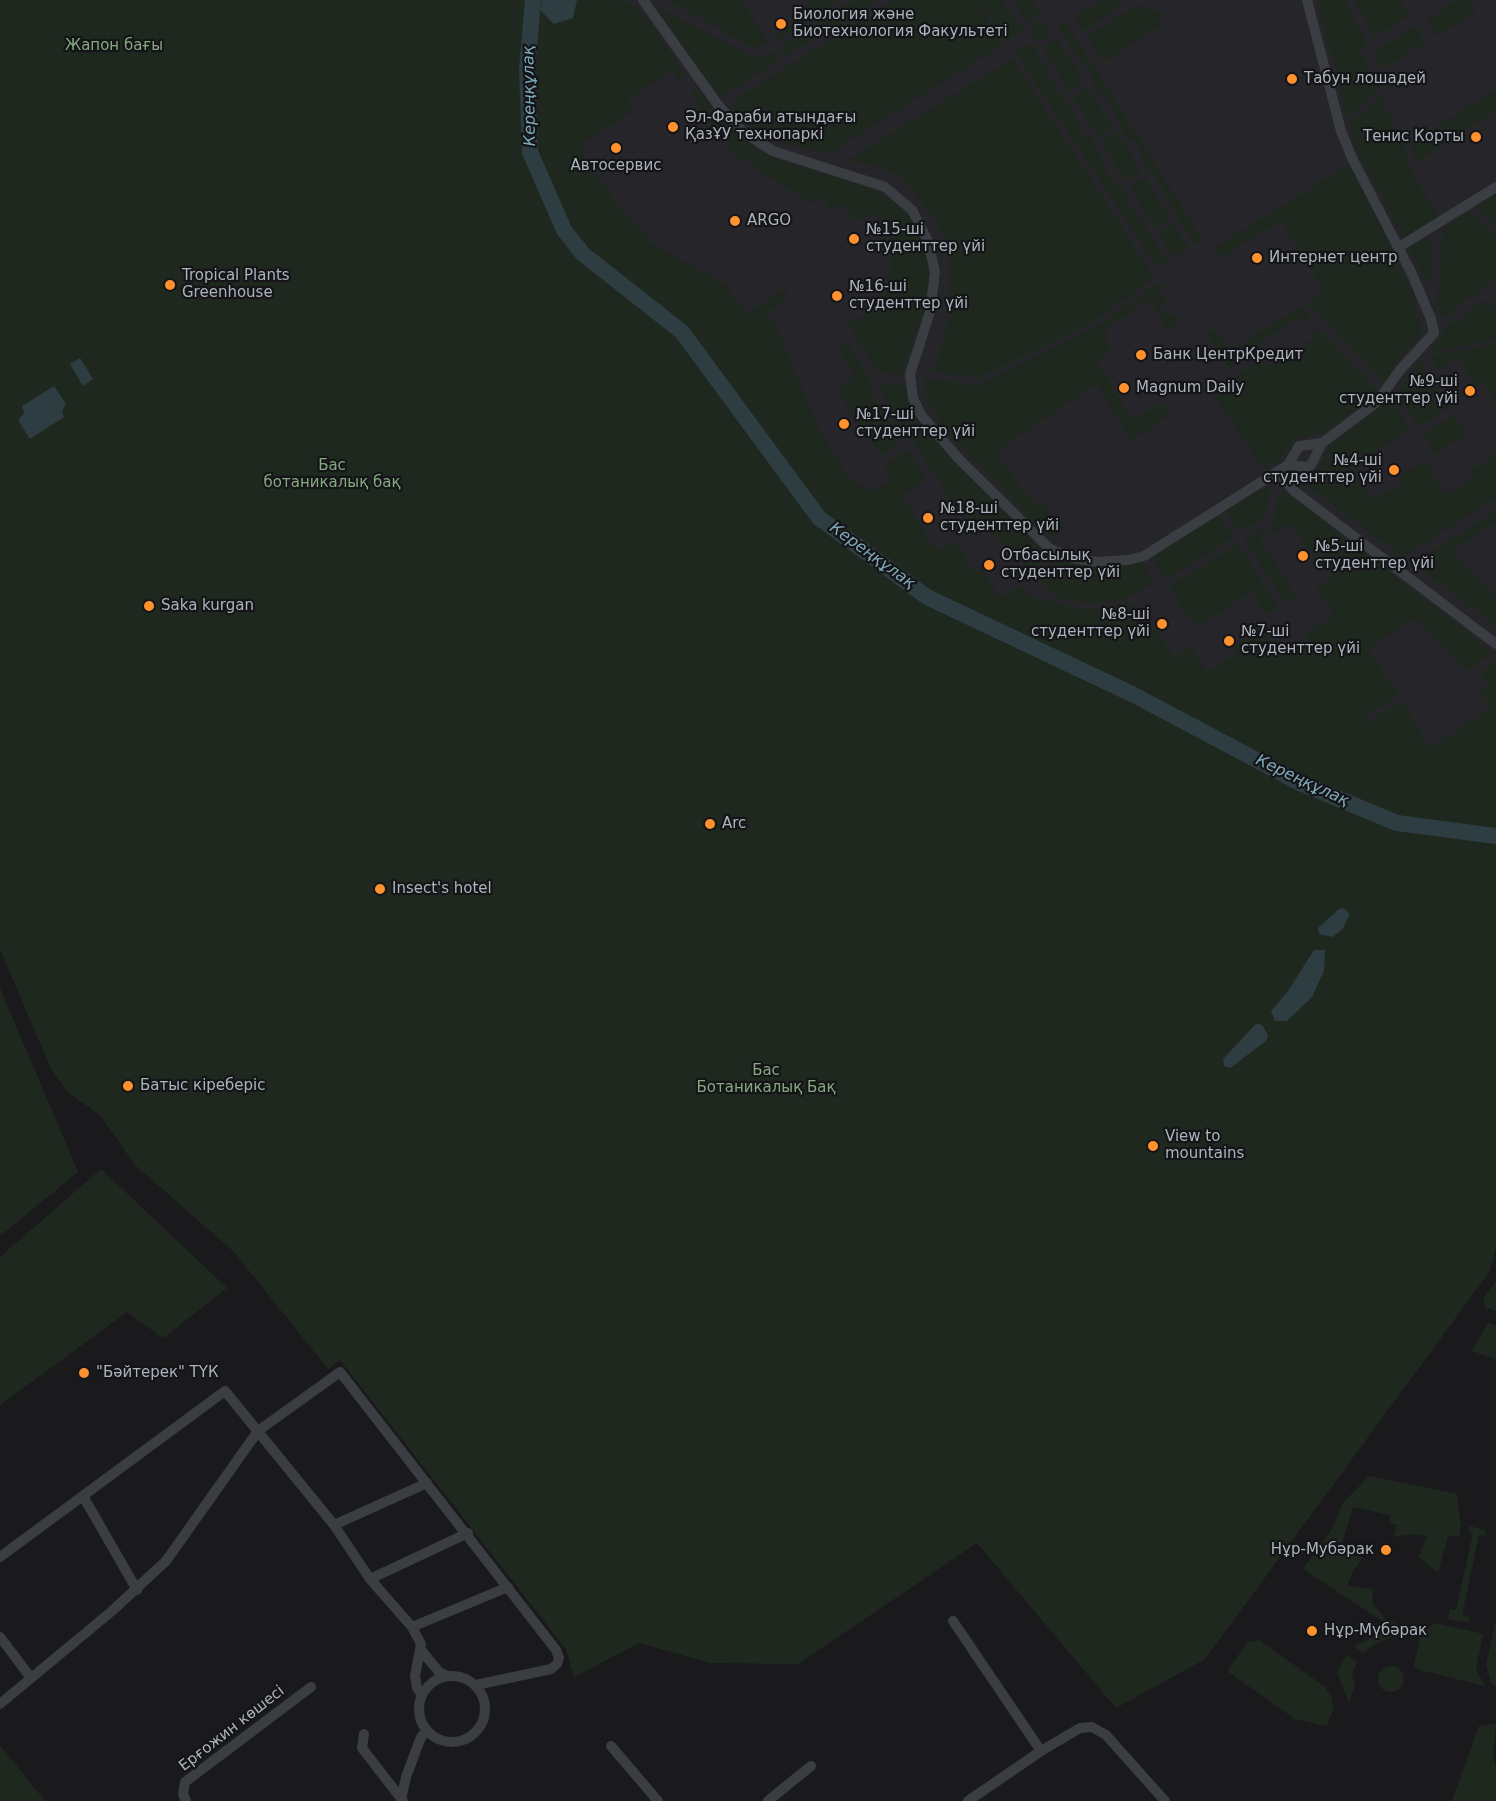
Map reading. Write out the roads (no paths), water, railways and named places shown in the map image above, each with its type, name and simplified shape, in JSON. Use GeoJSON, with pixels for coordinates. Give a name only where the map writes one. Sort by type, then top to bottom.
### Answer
{"type":"FeatureCollection","features":[{"type":"Feature","properties":{"kind":"street"},"geometry":{"type":"LineString","coordinates":[[643,0],[718,105],[743,132],[773,151],[885,187],[912,210],[928,241],[936,272],[930,312],[910,374],[914,398],[933,432],[1049,548],[1072,558],[1097,562],[1128,560],[1144,556],[1288,465],[1299,446],[1322,443]]}},
{"type":"Feature","properties":{"kind":"street"},"geometry":{"type":"LineString","coordinates":[[1288,465],[1306,467],[1311,465],[1322,443],[1377,402],[1400,370],[1434,333],[1427,310],[1399,248],[1352,158],[1341,131],[1307,0]]}},
{"type":"Feature","properties":{"kind":"street"},"geometry":{"type":"LineString","coordinates":[[1399,248],[1496,188]]}},
{"type":"Feature","properties":{"kind":"street"},"geometry":{"type":"LineString","coordinates":[[1278,472],[1294,491],[1496,644]]}},
{"type":"Feature","properties":{"kind":"street"},"geometry":{"type":"LineString","coordinates":[[0,1704],[136,1590],[166,1561],[258,1431],[340,1372],[468,1533],[556,1650],[559,1658],[557,1664],[551,1668],[476,1685]]}},
{"type":"Feature","properties":{"kind":"street"},"geometry":{"type":"LineString","coordinates":[[0,1557],[225,1391],[334,1525],[370,1579],[412,1627],[421,1644],[415,1676],[417,1688],[422,1695]]}},
{"type":"Feature","properties":{"kind":"street"},"geometry":{"type":"LineString","coordinates":[[334,1525],[427,1483]]}},
{"type":"Feature","properties":{"kind":"street"},"geometry":{"type":"LineString","coordinates":[[83,1496],[136,1590]]}},
{"type":"Feature","properties":{"kind":"street"},"geometry":{"type":"LineString","coordinates":[[370,1579],[468,1533]]}},
{"type":"Feature","properties":{"kind":"street"},"geometry":{"type":"LineString","coordinates":[[412,1627],[508,1587]]}},
{"type":"Feature","properties":{"kind":"street"},"geometry":{"type":"LineString","coordinates":[[952,1622],[1041,1751]]}},
{"type":"Feature","properties":{"kind":"street"},"geometry":{"type":"LineString","coordinates":[[0,1637],[31,1678]]}},
{"type":"Feature","properties":{"kind":"street"},"geometry":{"type":"LineString","coordinates":[[421,1650],[438,1672],[464,1678],[476,1685],[483,1695],[486,1713],[478,1730],[472,1736],[456,1742],[445,1741],[427,1731],[420,1714],[422,1695],[433,1682],[449,1676]]}},
{"type":"Feature","properties":{"kind":"street","name":"Ерғожин көшесі"},"geometry":{"type":"LineString","coordinates":[[186,1801],[183,1794],[185,1782],[311,1688]]}},
{"type":"Feature","properties":{"kind":"street"},"geometry":{"type":"LineString","coordinates":[[968,1801],[1041,1751],[1080,1728],[1092,1727],[1106,1735],[1165,1801]]}},
{"type":"Feature","properties":{"kind":"street"},"geometry":{"type":"LineString","coordinates":[[402,1800],[410,1767],[421,1737],[427,1731]]}},
{"type":"Feature","properties":{"kind":"street"},"geometry":{"type":"LineString","coordinates":[[364,1734],[362,1748],[402,1800]]}},
{"type":"Feature","properties":{"kind":"street"},"geometry":{"type":"LineString","coordinates":[[611,1746],[658,1801]]}},
{"type":"Feature","properties":{"kind":"street"},"geometry":{"type":"LineString","coordinates":[[768,1801],[811,1766]]}},
{"type":"Feature","properties":{"kind":"waterway","name":"Кереңқұлақ"},"geometry":{"type":"LineString","coordinates":[[533,0],[527,70],[530,152],[564,230],[583,254],[682,332],[819,518],[927,597],[1134,695],[1298,782],[1397,823],[1496,836]]}},
{"type":"Feature","properties":{"kind":"place","name":"Биология және Биотехнология Факультеті"},"geometry":{"type":"Point","coordinates":[781,24]}},
{"type":"Feature","properties":{"kind":"place","name":"Табун лошадей"},"geometry":{"type":"Point","coordinates":[1292,79]}},
{"type":"Feature","properties":{"kind":"place","name":"Әл-Фараби атындағы ҚазҰУ технопаркі"},"geometry":{"type":"Point","coordinates":[673,127]}},
{"type":"Feature","properties":{"kind":"place","name":"Тенис Корты"},"geometry":{"type":"Point","coordinates":[1476,137]}},
{"type":"Feature","properties":{"kind":"place","name":"Автосервис"},"geometry":{"type":"Point","coordinates":[616,148]}},
{"type":"Feature","properties":{"kind":"place","name":"ARGO"},"geometry":{"type":"Point","coordinates":[735,221]}},
{"type":"Feature","properties":{"kind":"place","name":"№15-ші студенттер үйі"},"geometry":{"type":"Point","coordinates":[854,239]}},
{"type":"Feature","properties":{"kind":"place","name":"Интернет центр"},"geometry":{"type":"Point","coordinates":[1257,258]}},
{"type":"Feature","properties":{"kind":"place","name":"Tropical Plants Greenhouse"},"geometry":{"type":"Point","coordinates":[170,285]}},
{"type":"Feature","properties":{"kind":"place","name":"№16-ші студенттер үйі"},"geometry":{"type":"Point","coordinates":[837,296]}},
{"type":"Feature","properties":{"kind":"place","name":"Банк ЦентрКредит"},"geometry":{"type":"Point","coordinates":[1141,355]}},
{"type":"Feature","properties":{"kind":"place","name":"Magnum Daily"},"geometry":{"type":"Point","coordinates":[1124,388]}},
{"type":"Feature","properties":{"kind":"place","name":"№9-ші студенттер үйі"},"geometry":{"type":"Point","coordinates":[1470,391]}},
{"type":"Feature","properties":{"kind":"place","name":"№17-ші студенттер үйі"},"geometry":{"type":"Point","coordinates":[844,424]}},
{"type":"Feature","properties":{"kind":"place","name":"№4-ші студенттер үйі"},"geometry":{"type":"Point","coordinates":[1394,470]}},
{"type":"Feature","properties":{"kind":"place","name":"№18-ші студенттер үйі"},"geometry":{"type":"Point","coordinates":[928,518]}},
{"type":"Feature","properties":{"kind":"place","name":"№5-ші студенттер үйі"},"geometry":{"type":"Point","coordinates":[1303,556]}},
{"type":"Feature","properties":{"kind":"place","name":"Отбасылық студенттер үйі"},"geometry":{"type":"Point","coordinates":[989,565]}},
{"type":"Feature","properties":{"kind":"place","name":"Saka kurgan"},"geometry":{"type":"Point","coordinates":[149,606]}},
{"type":"Feature","properties":{"kind":"place","name":"№8-ші студенттер үйі"},"geometry":{"type":"Point","coordinates":[1162,624]}},
{"type":"Feature","properties":{"kind":"place","name":"№7-ші студенттер үйі"},"geometry":{"type":"Point","coordinates":[1229,641]}},
{"type":"Feature","properties":{"kind":"place","name":"Arc"},"geometry":{"type":"Point","coordinates":[710,824]}},
{"type":"Feature","properties":{"kind":"place","name":"Insect's hotel"},"geometry":{"type":"Point","coordinates":[380,889]}},
{"type":"Feature","properties":{"kind":"place","name":"Батыс кіреберіс"},"geometry":{"type":"Point","coordinates":[128,1086]}},
{"type":"Feature","properties":{"kind":"place","name":"View to mountains"},"geometry":{"type":"Point","coordinates":[1153,1146]}},
{"type":"Feature","properties":{"kind":"place","name":"\"Бәйтерек\" ТҮК"},"geometry":{"type":"Point","coordinates":[84,1373]}},
{"type":"Feature","properties":{"kind":"place","name":"Нұр-Мубәрак"},"geometry":{"type":"Point","coordinates":[1386,1550]}},
{"type":"Feature","properties":{"kind":"place","name":"Нұр-Мүбәрак"},"geometry":{"type":"Point","coordinates":[1312,1631]}},
{"type":"Feature","properties":{"kind":"park label","name":"Жапон бағы"},"geometry":{"type":"Point","coordinates":[114,46]}},
{"type":"Feature","properties":{"kind":"park label","name":"Бас ботаникалық бақ"},"geometry":{"type":"Point","coordinates":[332,474]}},
{"type":"Feature","properties":{"kind":"park label","name":"Бас Ботаникалық Бақ"},"geometry":{"type":"Point","coordinates":[766,1080]}}]}
